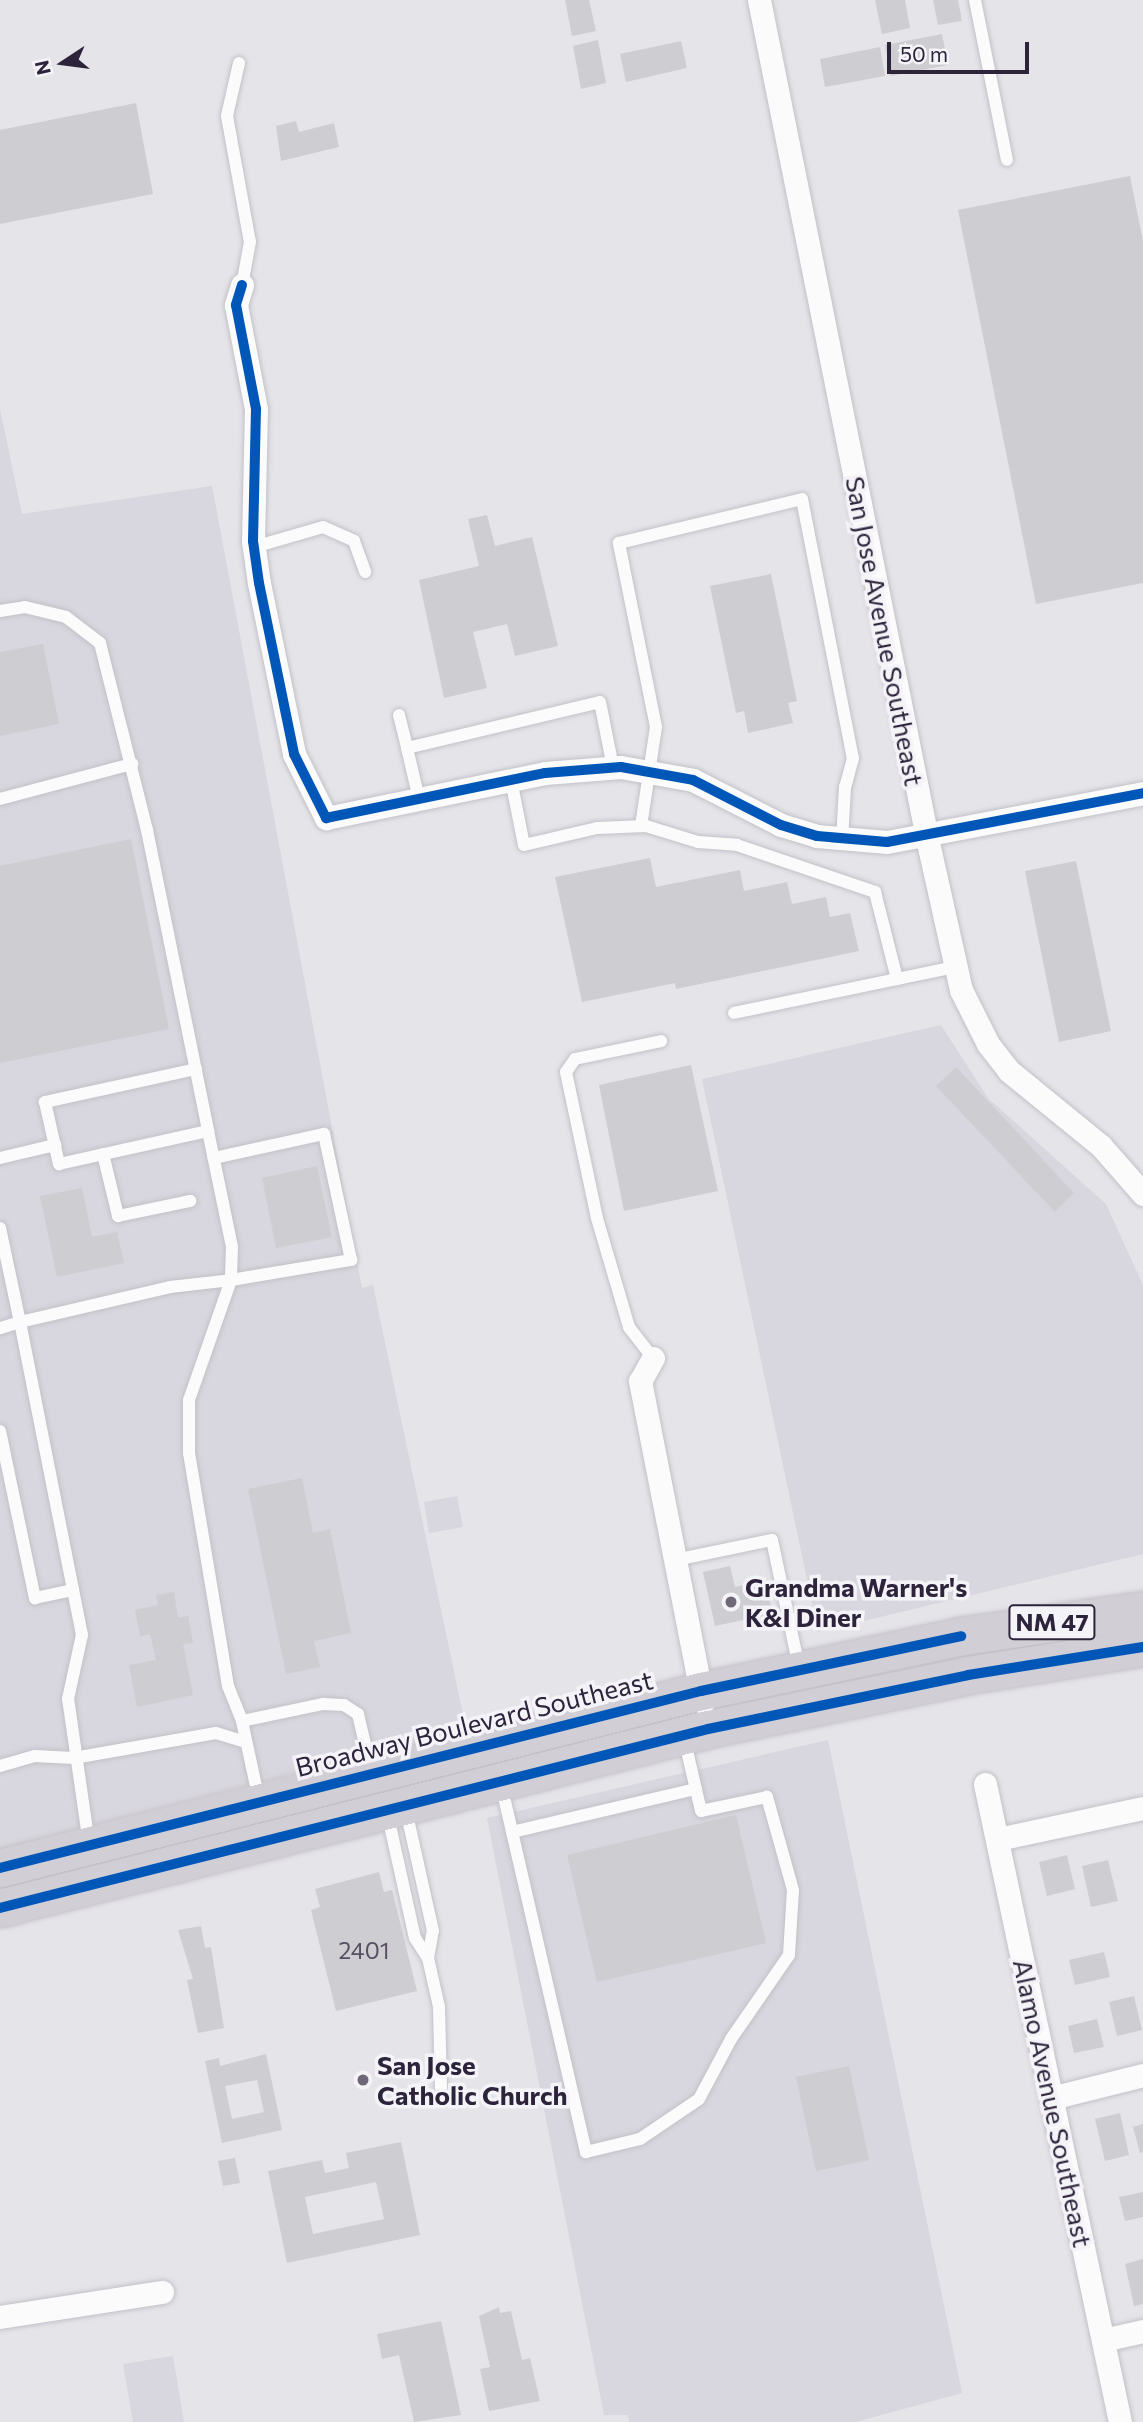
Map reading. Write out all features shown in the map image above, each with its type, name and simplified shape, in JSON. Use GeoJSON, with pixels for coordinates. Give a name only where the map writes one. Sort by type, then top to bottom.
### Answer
{"type":"FeatureCollection","features":[{"type":"Feature","properties":{"kind":"main road","name":"Broadway Boulevard Southeast"},"geometry":{"type":"LineString","coordinates":[[0,1868],[89,1844],[256,1817],[388,1791],[500,1780],[696,1732],[964,1655],[1143,1610]]}},
{"type":"Feature","properties":{"kind":"main road","name":"Broadway Boulevard Southeast"},"geometry":{"type":"LineString","coordinates":[[388,1791],[701,1691],[800,1671],[964,1655],[1143,1647]]}},
{"type":"Feature","properties":{"kind":"main road","name":"Broadway Boulevard Southeast"},"geometry":{"type":"LineString","coordinates":[[0,1908],[256,1817]]}},
{"type":"Feature","properties":{"kind":"street","name":"San Jose Avenue Southeast"},"geometry":{"type":"LineString","coordinates":[[759,0],[954,967],[971,1012],[1009,1070],[1101,1146],[1140,1186]]}},
{"type":"Feature","properties":{"kind":"street"},"geometry":{"type":"LineString","coordinates":[[242,285],[236,306],[256,409],[254,547],[294,754],[326,818],[512,780],[613,767],[652,771],[693,780],[781,825],[842,841],[927,838],[1143,793]]}},
{"type":"Feature","properties":{"kind":"street"},"geometry":{"type":"LineString","coordinates":[[653,1358],[640,1381],[701,1691],[696,1732]]}},
{"type":"Feature","properties":{"kind":"street","name":"Alamo Avenue Southeast"},"geometry":{"type":"LineString","coordinates":[[985,1784],[1120,2422]]}},
{"type":"Feature","properties":{"kind":"street"},"geometry":{"type":"LineString","coordinates":[[998,1839],[1143,1808]]}},
{"type":"Feature","properties":{"kind":"street"},"geometry":{"type":"LineString","coordinates":[[1051,2098],[1143,2075]]}},
{"type":"Feature","properties":{"kind":"street"},"geometry":{"type":"LineString","coordinates":[[0,2317],[162,2292]]}},
{"type":"Feature","properties":{"kind":"street"},"geometry":{"type":"LineString","coordinates":[[1103,2340],[1143,2331]]}},
{"type":"Feature","properties":{"kind":"lane"},"geometry":{"type":"LineString","coordinates":[[975,0],[1007,160]]}},
{"type":"Feature","properties":{"kind":"lane"},"geometry":{"type":"LineString","coordinates":[[239,62],[227,116],[250,242],[242,285]]}},
{"type":"Feature","properties":{"kind":"lane"},"geometry":{"type":"LineString","coordinates":[[641,826],[652,771],[656,727],[619,543],[802,499],[853,758],[845,787],[842,841]]}},
{"type":"Feature","properties":{"kind":"lane"},"geometry":{"type":"LineString","coordinates":[[254,547],[323,527],[354,541],[365,572]]}},
{"type":"Feature","properties":{"kind":"lane"},"geometry":{"type":"LineString","coordinates":[[0,611],[25,607],[66,617],[100,643],[132,764],[232,1247],[230,1280],[189,1400],[189,1453],[228,1686],[242,1721],[256,1817]]}},
{"type":"Feature","properties":{"kind":"lane"},"geometry":{"type":"LineString","coordinates":[[407,748],[600,702],[613,767]]}},
{"type":"Feature","properties":{"kind":"lane"},"geometry":{"type":"LineString","coordinates":[[399,715],[419,799]]}},
{"type":"Feature","properties":{"kind":"lane"},"geometry":{"type":"LineString","coordinates":[[0,799],[132,764]]}},
{"type":"Feature","properties":{"kind":"lane"},"geometry":{"type":"LineString","coordinates":[[512,780],[524,845],[597,828],[641,826],[698,842],[737,845],[875,892],[897,979]]}},
{"type":"Feature","properties":{"kind":"lane"},"geometry":{"type":"LineString","coordinates":[[734,1013],[954,967]]}},
{"type":"Feature","properties":{"kind":"lane"},"geometry":{"type":"LineString","coordinates":[[653,1358],[629,1327],[597,1218],[566,1072],[575,1059],[661,1041]]}},
{"type":"Feature","properties":{"kind":"lane"},"geometry":{"type":"LineString","coordinates":[[196,1069],[45,1102],[59,1164],[208,1131]]}},
{"type":"Feature","properties":{"kind":"lane"},"geometry":{"type":"LineString","coordinates":[[0,1328],[170,1287],[351,1260],[324,1134],[214,1158]]}},
{"type":"Feature","properties":{"kind":"lane"},"geometry":{"type":"LineString","coordinates":[[0,1158],[55,1145]]}},
{"type":"Feature","properties":{"kind":"lane"},"geometry":{"type":"LineString","coordinates":[[103,1154],[118,1216],[190,1200]]}},
{"type":"Feature","properties":{"kind":"lane"},"geometry":{"type":"LineString","coordinates":[[0,1228],[82,1635],[68,1699],[74,1758],[89,1844]]}},
{"type":"Feature","properties":{"kind":"lane"},"geometry":{"type":"LineString","coordinates":[[0,1432],[35,1598],[73,1590]]}},
{"type":"Feature","properties":{"kind":"lane"},"geometry":{"type":"LineString","coordinates":[[675,1560],[772,1539],[800,1671]]}},
{"type":"Feature","properties":{"kind":"lane"},"geometry":{"type":"LineString","coordinates":[[242,1721],[323,1704],[344,1705],[358,1714],[388,1791],[433,1931],[428,1958]]}},
{"type":"Feature","properties":{"kind":"lane"},"geometry":{"type":"LineString","coordinates":[[500,1780],[586,2152],[640,2139],[699,2099],[731,2039],[789,1955],[793,1890],[767,1797],[701,1811],[696,1789],[696,1732]]}},
{"type":"Feature","properties":{"kind":"lane"},"geometry":{"type":"LineString","coordinates":[[0,1766],[35,1756],[74,1758],[216,1734],[246,1742]]}},
{"type":"Feature","properties":{"kind":"lane"},"geometry":{"type":"LineString","coordinates":[[512,1832],[696,1789]]}},
{"type":"Feature","properties":{"kind":"lane"},"geometry":{"type":"LineString","coordinates":[[388,1791],[415,1938],[428,1958],[439,2007],[441,2088]]}},
{"type":"Feature","properties":{"kind":"shaded area"},"geometry":{"type":"Polygon","coordinates":[[[0,409],[22,514],[212,486],[362,1288],[373,1285],[466,1729],[0,1849],[0,409]]]}},
{"type":"Feature","properties":{"kind":"shaded area"},"geometry":{"type":"Polygon","coordinates":[[[941,1025],[988,1098],[1106,1204],[1143,1285],[1143,1554],[818,1632],[702,1079],[941,1025]]]}},
{"type":"Feature","properties":{"kind":"shaded area"},"geometry":{"type":"Polygon","coordinates":[[[457,1496],[463,1527],[429,1533],[424,1502],[457,1496]]]}},
{"type":"Feature","properties":{"kind":"shaded area"},"geometry":{"type":"Polygon","coordinates":[[[828,1740],[962,2393],[856,2422],[629,2422],[628,2415],[604,2415],[487,1818],[828,1740]]]}},
{"type":"Feature","properties":{"kind":"shaded area"},"geometry":{"type":"Polygon","coordinates":[[[173,2356],[184,2422],[133,2422],[123,2364],[173,2356]]]}},
{"type":"Feature","properties":{"kind":"building"},"geometry":{"type":"Polygon","coordinates":[[[565,0],[589,0],[596,31],[572,36],[565,0]]]}},
{"type":"Feature","properties":{"kind":"building"},"geometry":{"type":"Polygon","coordinates":[[[875,0],[905,0],[910,28],[882,34],[875,0]]]}},
{"type":"Feature","properties":{"kind":"building"},"geometry":{"type":"Polygon","coordinates":[[[933,0],[958,0],[962,21],[938,25],[933,0]]]}},
{"type":"Feature","properties":{"kind":"building"},"geometry":{"type":"Polygon","coordinates":[[[942,34],[948,65],[891,76],[885,45],[942,34]]]}},
{"type":"Feature","properties":{"kind":"building"},"geometry":{"type":"Polygon","coordinates":[[[598,40],[606,83],[581,89],[573,46],[598,40]]]}},
{"type":"Feature","properties":{"kind":"building"},"geometry":{"type":"Polygon","coordinates":[[[681,41],[687,68],[626,82],[620,54],[681,41]]]}},
{"type":"Feature","properties":{"kind":"building"},"geometry":{"type":"Polygon","coordinates":[[[880,47],[885,76],[825,87],[820,59],[880,47]]]}},
{"type":"Feature","properties":{"kind":"building"},"geometry":{"type":"Polygon","coordinates":[[[136,103],[153,194],[0,224],[0,130],[136,103]]]}},
{"type":"Feature","properties":{"kind":"building"},"geometry":{"type":"Polygon","coordinates":[[[296,121],[299,132],[334,123],[339,147],[281,161],[276,126],[296,121]]]}},
{"type":"Feature","properties":{"kind":"building"},"geometry":{"type":"Polygon","coordinates":[[[1130,176],[1143,241],[1143,583],[1036,604],[958,210],[1130,176]]]}},
{"type":"Feature","properties":{"kind":"building"},"geometry":{"type":"Polygon","coordinates":[[[487,515],[495,546],[532,537],[558,646],[515,656],[507,624],[473,632],[487,688],[444,698],[419,580],[479,566],[468,519],[487,515]]]}},
{"type":"Feature","properties":{"kind":"building"},"geometry":{"type":"Polygon","coordinates":[[[771,574],[797,701],[788,703],[793,723],[748,733],[744,711],[736,713],[710,586],[771,574]]]}},
{"type":"Feature","properties":{"kind":"building"},"geometry":{"type":"Polygon","coordinates":[[[43,644],[59,724],[0,736],[0,652],[43,644]]]}},
{"type":"Feature","properties":{"kind":"building"},"geometry":{"type":"Polygon","coordinates":[[[131,839],[169,1029],[0,1063],[0,866],[131,839]]]}},
{"type":"Feature","properties":{"kind":"building"},"geometry":{"type":"Polygon","coordinates":[[[650,858],[656,887],[740,870],[744,891],[787,882],[792,904],[826,897],[830,917],[850,913],[859,951],[676,989],[675,983],[582,1002],[555,877],[650,858]]]}},
{"type":"Feature","properties":{"kind":"building"},"geometry":{"type":"Polygon","coordinates":[[[1076,861],[1111,1031],[1059,1042],[1025,871],[1076,861]]]}},
{"type":"Feature","properties":{"kind":"building"},"geometry":{"type":"Polygon","coordinates":[[[691,1065],[718,1191],[624,1211],[599,1085],[691,1065]]]}},
{"type":"Feature","properties":{"kind":"building"},"geometry":{"type":"Polygon","coordinates":[[[956,1067],[1074,1193],[1055,1212],[936,1086],[956,1067]]]}},
{"type":"Feature","properties":{"kind":"building"},"geometry":{"type":"Polygon","coordinates":[[[317,1166],[332,1237],[276,1248],[262,1178],[317,1166]]]}},
{"type":"Feature","properties":{"kind":"building"},"geometry":{"type":"Polygon","coordinates":[[[82,1188],[92,1237],[117,1232],[124,1263],[57,1277],[40,1196],[82,1188]]]}},
{"type":"Feature","properties":{"kind":"building"},"geometry":{"type":"Polygon","coordinates":[[[302,1478],[313,1533],[330,1529],[351,1633],[314,1641],[320,1667],[286,1674],[248,1489],[302,1478]]]}},
{"type":"Feature","properties":{"kind":"building"},"geometry":{"type":"Polygon","coordinates":[[[730,1566],[735,1587],[765,1580],[773,1614],[715,1626],[703,1572],[730,1566]]]}},
{"type":"Feature","properties":{"kind":"building"},"geometry":{"type":"Polygon","coordinates":[[[174,1592],[178,1618],[188,1616],[193,1643],[183,1644],[193,1695],[137,1707],[129,1665],[156,1660],[150,1634],[140,1636],[135,1610],[158,1605],[156,1595],[174,1592]]]}},
{"type":"Feature","properties":{"kind":"building"},"geometry":{"type":"Polygon","coordinates":[[[736,1815],[766,1943],[597,1982],[567,1855],[736,1815]]]}},
{"type":"Feature","properties":{"kind":"building"},"geometry":{"type":"Polygon","coordinates":[[[1067,1855],[1075,1889],[1047,1896],[1039,1862],[1067,1855]]]}},
{"type":"Feature","properties":{"kind":"building"},"geometry":{"type":"Polygon","coordinates":[[[1108,1860],[1118,1901],[1091,1907],[1082,1866],[1108,1860]]]}},
{"type":"Feature","properties":{"kind":"building"},"geometry":{"type":"Polygon","coordinates":[[[379,1872],[384,1892],[392,1890],[417,1991],[336,2011],[311,1910],[320,1907],[315,1889],[379,1872]]]}},
{"type":"Feature","properties":{"kind":"building"},"geometry":{"type":"Polygon","coordinates":[[[201,1926],[205,1948],[211,1947],[224,2028],[198,2033],[187,1980],[193,1979],[178,1930],[201,1926]]]}},
{"type":"Feature","properties":{"kind":"building"},"geometry":{"type":"Polygon","coordinates":[[[1104,1952],[1110,1977],[1075,1985],[1069,1960],[1104,1952]]]}},
{"type":"Feature","properties":{"kind":"building"},"geometry":{"type":"Polygon","coordinates":[[[1134,1996],[1142,2030],[1117,2036],[1109,2002],[1134,1996]]]}},
{"type":"Feature","properties":{"kind":"building"},"geometry":{"type":"Polygon","coordinates":[[[1097,2019],[1104,2047],[1074,2053],[1068,2026],[1097,2019]]]}},
{"type":"Feature","properties":{"kind":"building"},"geometry":{"type":"Polygon","coordinates":[[[266,2054],[282,2130],[222,2143],[205,2061],[219,2058],[220,2066],[266,2054]],[[257,2080],[225,2086],[232,2119],[264,2112],[257,2080]]]}},
{"type":"Feature","properties":{"kind":"building"},"geometry":{"type":"Polygon","coordinates":[[[849,2066],[869,2160],[816,2171],[796,2077],[849,2066]]]}},
{"type":"Feature","properties":{"kind":"building"},"geometry":{"type":"Polygon","coordinates":[[[1120,2113],[1129,2155],[1105,2161],[1095,2119],[1120,2113]]]}},
{"type":"Feature","properties":{"kind":"building"},"geometry":{"type":"Polygon","coordinates":[[[1143,2124],[1143,2152],[1140,2153],[1133,2127],[1143,2124]]]}},
{"type":"Feature","properties":{"kind":"building"},"geometry":{"type":"Polygon","coordinates":[[[401,2142],[420,2235],[287,2263],[268,2171],[322,2160],[325,2173],[349,2168],[346,2153],[401,2142]],[[376,2182],[305,2197],[313,2234],[384,2219],[376,2182]]]}},
{"type":"Feature","properties":{"kind":"building"},"geometry":{"type":"Polygon","coordinates":[[[235,2158],[240,2183],[223,2186],[218,2161],[235,2158]]]}},
{"type":"Feature","properties":{"kind":"building"},"geometry":{"type":"Polygon","coordinates":[[[1143,2192],[1143,2217],[1125,2221],[1119,2197],[1143,2192]]]}},
{"type":"Feature","properties":{"kind":"building"},"geometry":{"type":"Polygon","coordinates":[[[1143,2259],[1143,2304],[1134,2306],[1125,2264],[1143,2259]]]}},
{"type":"Feature","properties":{"kind":"building"},"geometry":{"type":"Polygon","coordinates":[[[499,2307],[500,2313],[511,2311],[522,2360],[530,2358],[540,2401],[489,2411],[480,2369],[490,2367],[479,2316],[499,2307]]]}},
{"type":"Feature","properties":{"kind":"building"},"geometry":{"type":"Polygon","coordinates":[[[441,2321],[461,2415],[414,2422],[399,2355],[382,2359],[377,2334],[441,2321]]]}},
{"type":"Feature","properties":{"kind":"cycle path"},"geometry":{"type":"LineString","coordinates":[[242,285],[236,305],[256,409],[253,541],[259,583],[294,754],[326,818],[545,773],[621,767],[693,780],[781,825],[817,836],[887,842],[1143,793]]}},
{"type":"Feature","properties":{"kind":"cycle path"},"geometry":{"type":"LineString","coordinates":[[0,1868],[701,1691],[961,1636]]}},
{"type":"Feature","properties":{"kind":"cycle path"},"geometry":{"type":"LineString","coordinates":[[0,1908],[708,1729],[968,1675],[1143,1647]]}},
{"type":"Feature","properties":{"kind":"place","name":"Grandma Warner's K&I Diner"},"geometry":{"type":"Point","coordinates":[731,1602]}},
{"type":"Feature","properties":{"kind":"place","name":"San Jose Catholic Church"},"geometry":{"type":"Point","coordinates":[363,2080]}}]}
